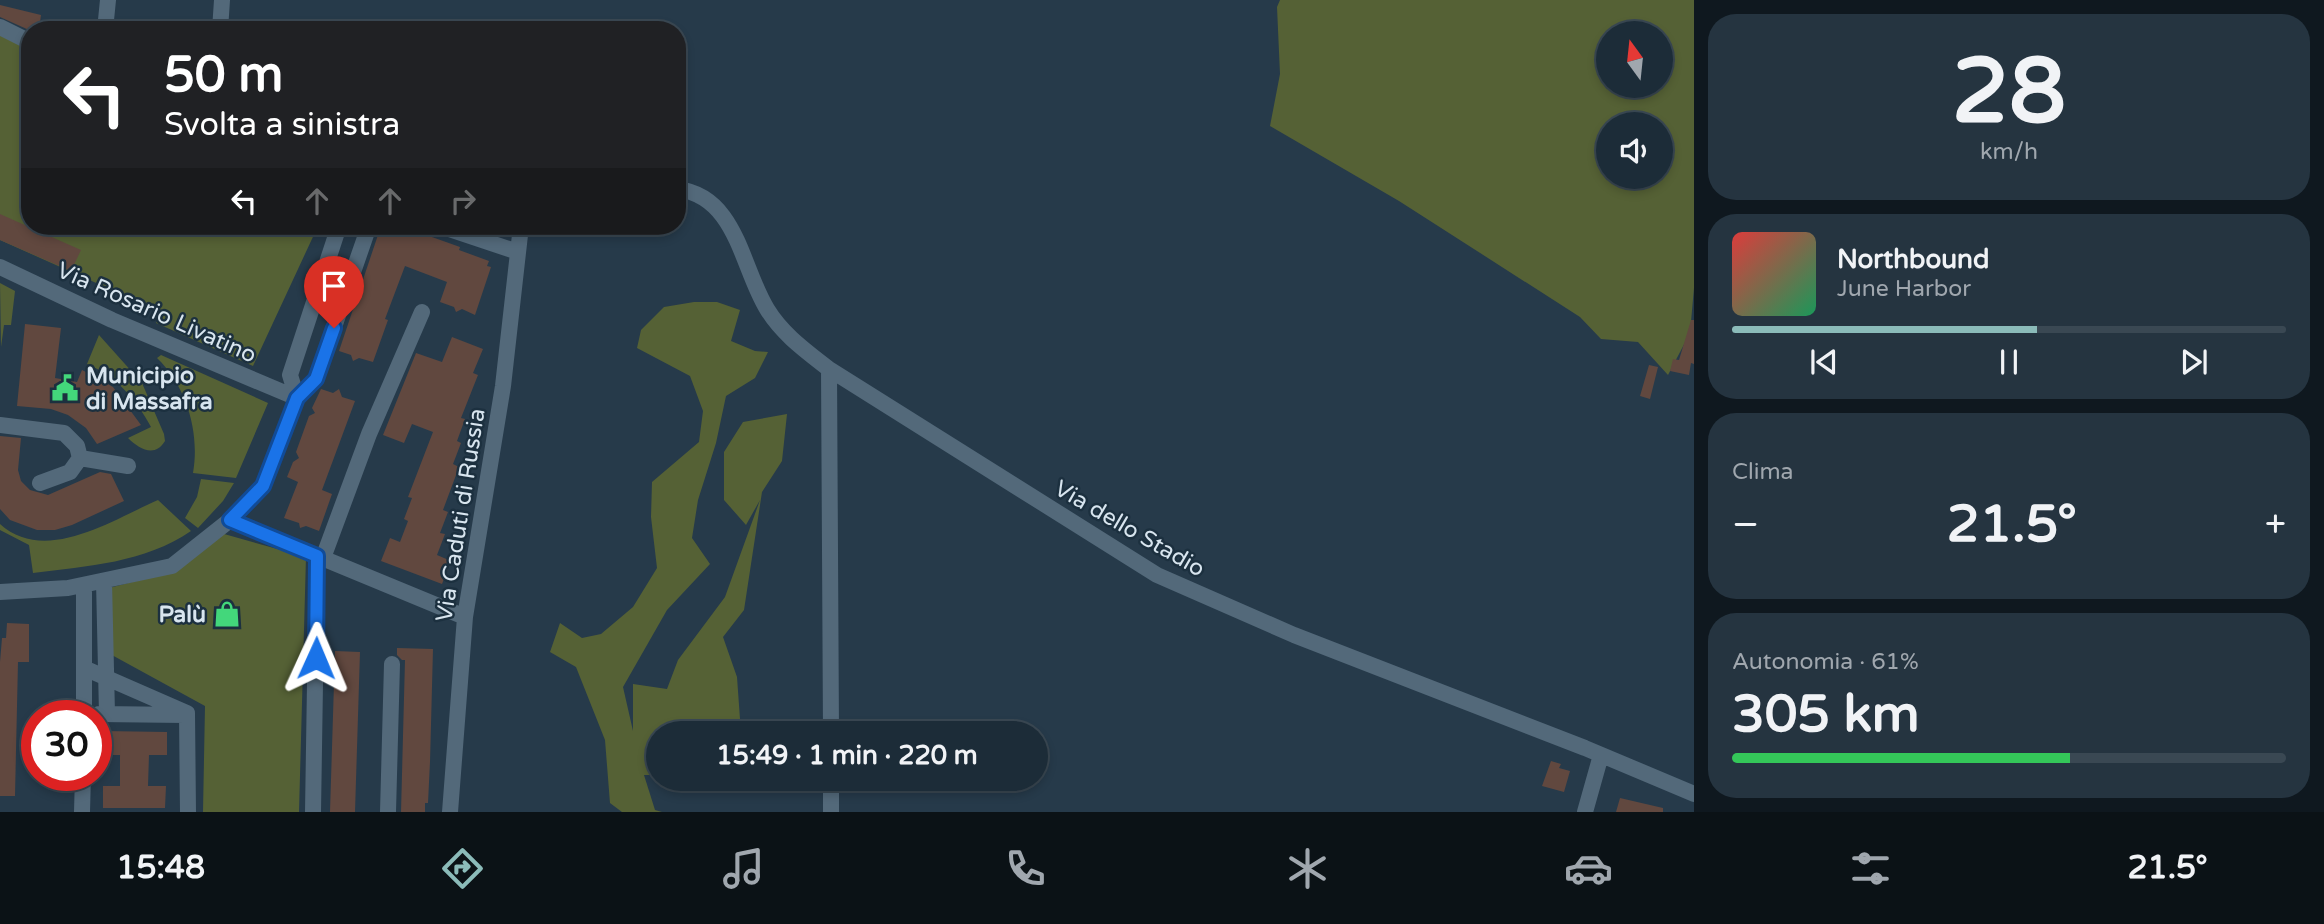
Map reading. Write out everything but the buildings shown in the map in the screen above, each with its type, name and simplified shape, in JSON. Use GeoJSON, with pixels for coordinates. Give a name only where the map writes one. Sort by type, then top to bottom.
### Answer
{"type":"FeatureCollection","features":[{"type":"Feature","properties":{"kind":"street"},"geometry":{"type":"LineString","coordinates":[[106,21],[108,0]]}},
{"type":"Feature","properties":{"kind":"street"},"geometry":{"type":"LineString","coordinates":[[221,21],[222,0]]}},
{"type":"Feature","properties":{"kind":"street"},"geometry":{"type":"LineString","coordinates":[[0,27],[21,38]]}},
{"type":"Feature","properties":{"kind":"street","name":"Via dello Stadio"},"geometry":{"type":"LineString","coordinates":[[686,192],[706,198],[726,220],[754,286],[768,311],[786,334],[829,369],[1157,575],[1294,635],[1694,794]]}},
{"type":"Feature","properties":{"kind":"street"},"geometry":{"type":"LineString","coordinates":[[297,398],[290,376],[336,235]]}},
{"type":"Feature","properties":{"kind":"street"},"geometry":{"type":"LineString","coordinates":[[0,592],[68,588],[172,566],[230,520],[263,486],[297,398],[316,379],[366,235]]}},
{"type":"Feature","properties":{"kind":"street"},"geometry":{"type":"LineString","coordinates":[[468,235],[518,251]]}},
{"type":"Feature","properties":{"kind":"street","name":"Via Caduti di Russia"},"geometry":{"type":"LineString","coordinates":[[450,812],[465,617],[503,386],[520,235]]}},
{"type":"Feature","properties":{"kind":"street","name":"Via Rosario Livatino"},"geometry":{"type":"LineString","coordinates":[[0,267],[112,320],[297,398]]}},
{"type":"Feature","properties":{"kind":"street"},"geometry":{"type":"LineString","coordinates":[[313,812],[320,557],[422,312]]}},
{"type":"Feature","properties":{"kind":"street"},"geometry":{"type":"LineString","coordinates":[[829,369],[831,721]]}},
{"type":"Feature","properties":{"kind":"street"},"geometry":{"type":"LineString","coordinates":[[0,425],[64,433],[77,446],[79,458],[70,472],[40,483]]}},
{"type":"Feature","properties":{"kind":"street"},"geometry":{"type":"LineString","coordinates":[[79,458],[128,466]]}},
{"type":"Feature","properties":{"kind":"street"},"geometry":{"type":"LineString","coordinates":[[230,520],[465,617]]}},
{"type":"Feature","properties":{"kind":"street"},"geometry":{"type":"LineString","coordinates":[[103,581],[107,700]]}},
{"type":"Feature","properties":{"kind":"street"},"geometry":{"type":"LineString","coordinates":[[84,585],[84,700]]}},
{"type":"Feature","properties":{"kind":"street"},"geometry":{"type":"LineString","coordinates":[[388,812],[392,664]]}},
{"type":"Feature","properties":{"kind":"street"},"geometry":{"type":"LineString","coordinates":[[84,668],[187,713],[188,812]]}},
{"type":"Feature","properties":{"kind":"street"},"geometry":{"type":"LineString","coordinates":[[112,714],[187,715]]}},
{"type":"Feature","properties":{"kind":"street"},"geometry":{"type":"LineString","coordinates":[[1586,812],[1601,755]]}},
{"type":"Feature","properties":{"kind":"street"},"geometry":{"type":"LineString","coordinates":[[82,812],[83,791]]}},
{"type":"Feature","properties":{"kind":"street"},"geometry":{"type":"LineString","coordinates":[[831,791],[831,812]]}},
{"type":"Feature","properties":{"kind":"green space"},"geometry":{"type":"Polygon","coordinates":[[[1280,0],[1694,0],[1694,288],[1690,333],[1668,375],[1638,342],[1601,339],[1580,317],[1399,201],[1270,126],[1280,74],[1277,7],[1280,0]]]}},
{"type":"Feature","properties":{"kind":"green space"},"geometry":{"type":"Polygon","coordinates":[[[0,34],[21,44],[21,235],[314,235],[253,366],[156,323],[161,312],[0,240],[0,34]]]}},
{"type":"Feature","properties":{"kind":"green space"},"geometry":{"type":"Polygon","coordinates":[[[0,283],[15,291],[11,325],[4,325],[1,347],[0,283]]]}},
{"type":"Feature","properties":{"kind":"green space"},"geometry":{"type":"Polygon","coordinates":[[[694,302],[717,302],[740,310],[731,341],[755,351],[768,352],[755,378],[726,396],[716,443],[698,500],[692,538],[710,564],[667,610],[623,687],[633,731],[633,684],[667,689],[678,660],[725,597],[760,500],[746,525],[724,500],[724,452],[743,422],[787,414],[782,461],[762,492],[744,610],[723,637],[737,677],[740,719],[646,721],[646,791],[649,791],[655,810],[662,812],[622,812],[610,803],[605,740],[576,667],[550,652],[560,623],[582,638],[601,634],[633,607],[657,568],[651,517],[652,482],[699,442],[703,411],[690,376],[637,348],[641,330],[664,307],[694,302]]]}},
{"type":"Feature","properties":{"kind":"green space"},"geometry":{"type":"Polygon","coordinates":[[[99,335],[142,383],[164,434],[165,441],[157,449],[147,450],[128,438],[151,427],[125,390],[108,375],[87,364],[99,335]]]}},
{"type":"Feature","properties":{"kind":"green space"},"geometry":{"type":"Polygon","coordinates":[[[161,355],[268,403],[236,478],[193,473],[195,442],[189,411],[176,383],[157,358],[161,355]]]}},
{"type":"Feature","properties":{"kind":"green space"},"geometry":{"type":"Polygon","coordinates":[[[201,479],[234,483],[223,501],[198,528],[185,518],[197,497],[201,479]]]}},
{"type":"Feature","properties":{"kind":"green space"},"geometry":{"type":"Polygon","coordinates":[[[158,500],[191,531],[154,550],[115,561],[33,573],[29,545],[0,530],[0,524],[18,536],[58,540],[100,527],[158,500]]]}},
{"type":"Feature","properties":{"kind":"green space"},"geometry":{"type":"Polygon","coordinates":[[[217,532],[306,557],[299,812],[203,812],[205,706],[110,654],[109,588],[178,570],[217,532]]]}},
{"type":"Feature","properties":{"kind":"place","name":"Municipio di Massafra"},"geometry":{"type":"Point","coordinates":[65,388]}},
{"type":"Feature","properties":{"kind":"place","name":"Palù"},"geometry":{"type":"Point","coordinates":[227,614]}},
{"type":"Feature","properties":{"kind":"route"},"geometry":{"type":"LineString","coordinates":[[316,658],[317,556],[230,520],[263,486],[297,398],[316,379],[334,328]]}}]}
